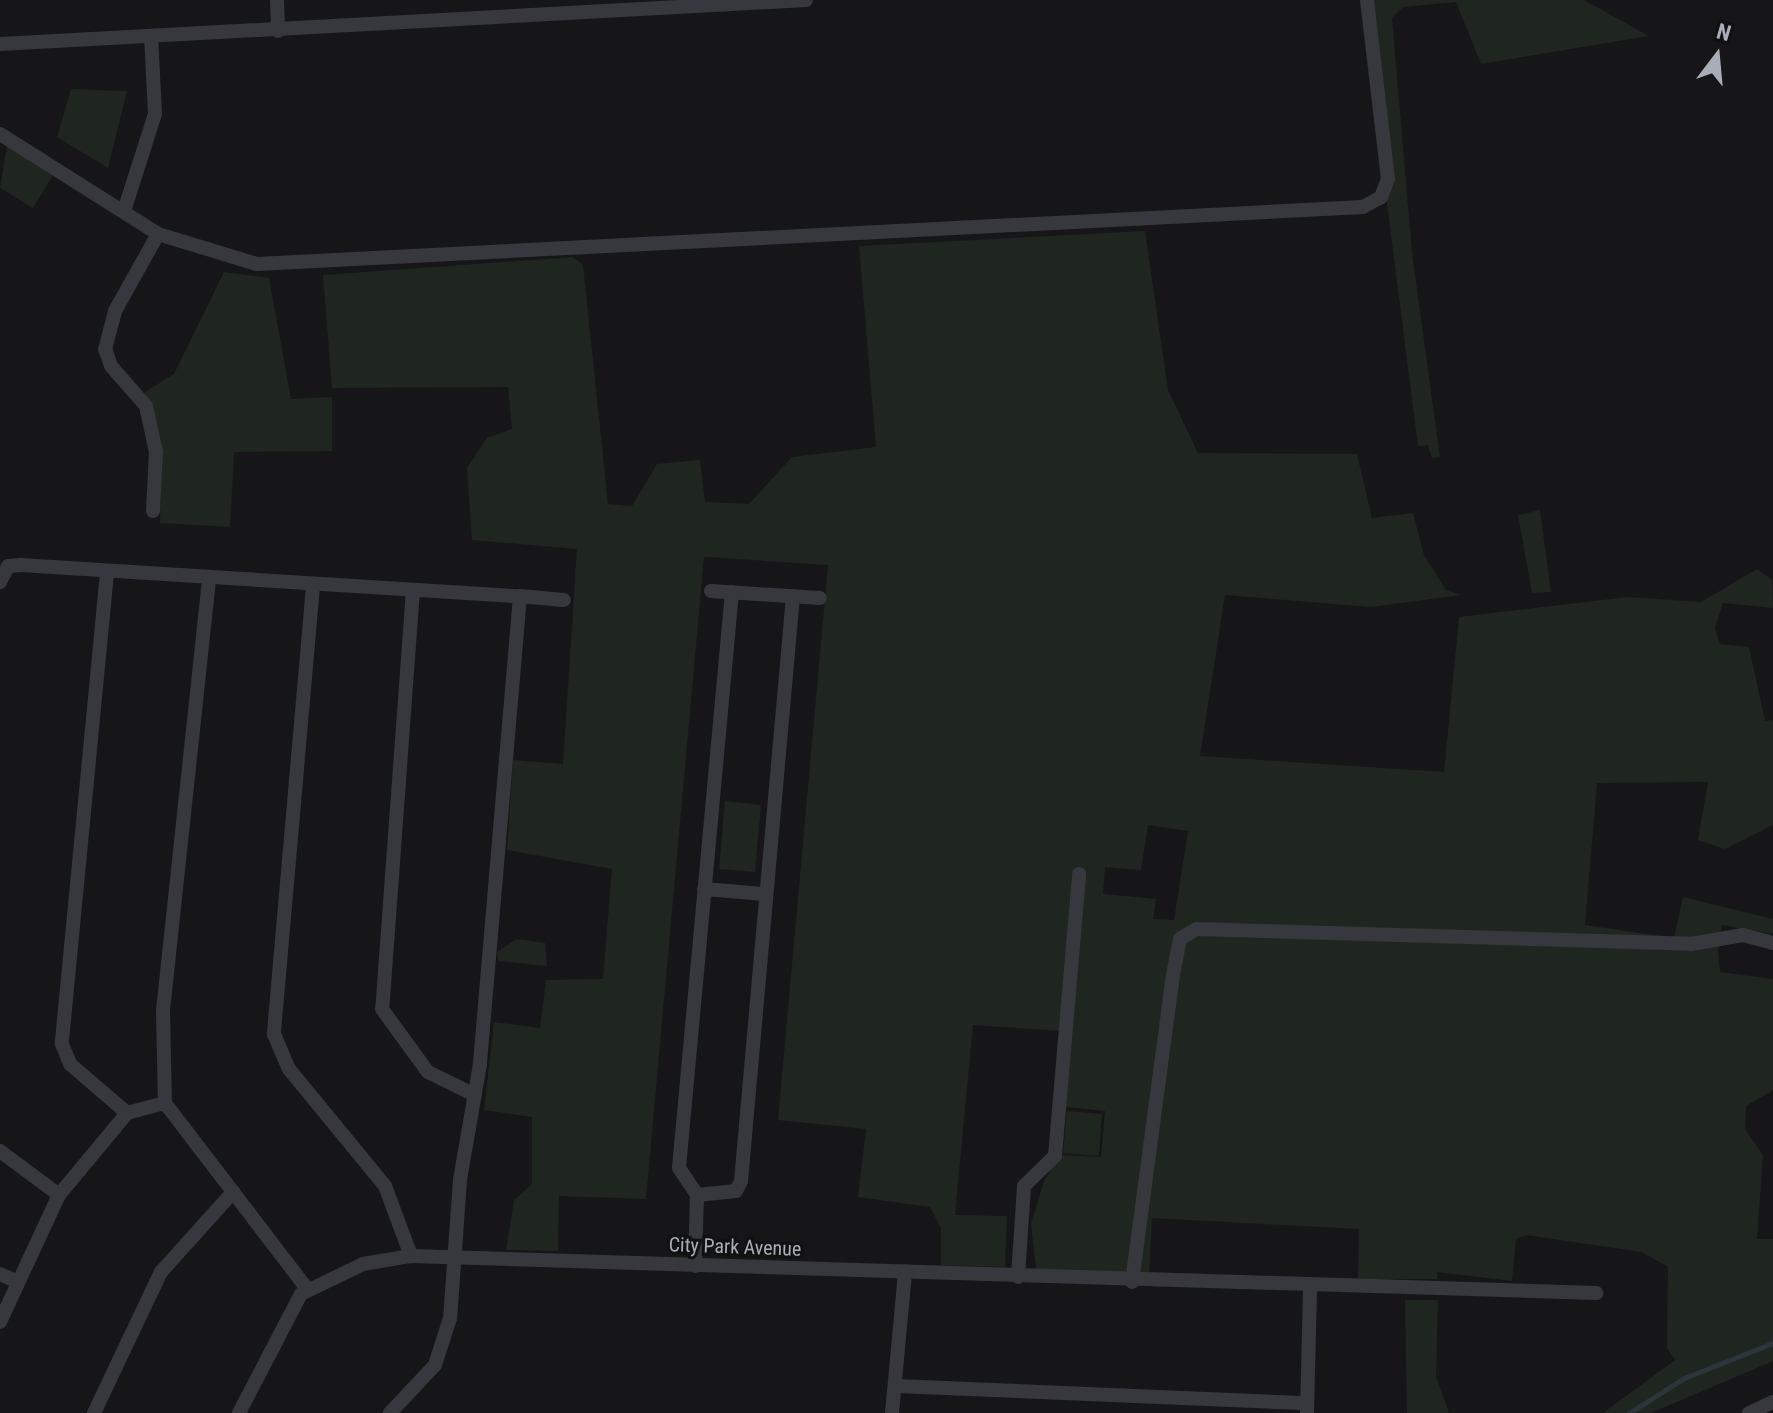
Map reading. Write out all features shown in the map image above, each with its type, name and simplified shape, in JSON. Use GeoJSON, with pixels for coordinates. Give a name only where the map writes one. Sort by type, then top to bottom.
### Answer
{"type":"FeatureCollection","features":[{"type":"Feature","properties":{"kind":"street"},"geometry":{"type":"LineString","coordinates":[[277,0],[278,31]]}},
{"type":"Feature","properties":{"kind":"street"},"geometry":{"type":"LineString","coordinates":[[0,44],[806,0]]}},
{"type":"Feature","properties":{"kind":"street"},"geometry":{"type":"LineString","coordinates":[[0,134],[158,234],[221,258],[297,266],[1363,207],[1381,197],[1388,179],[1367,0]]}},
{"type":"Feature","properties":{"kind":"street"},"geometry":{"type":"LineString","coordinates":[[124,211],[155,114],[151,36]]}},
{"type":"Feature","properties":{"kind":"street"},"geometry":{"type":"LineString","coordinates":[[153,511],[150,418],[105,349],[115,311],[158,234]]}},
{"type":"Feature","properties":{"kind":"street"},"geometry":{"type":"LineString","coordinates":[[0,582],[8,566],[564,600]]}},
{"type":"Feature","properties":{"kind":"street"},"geometry":{"type":"LineString","coordinates":[[107,573],[62,1044],[70,1064],[127,1113]]}},
{"type":"Feature","properties":{"kind":"street"},"geometry":{"type":"LineString","coordinates":[[209,580],[163,1011],[165,1103],[307,1289]]}},
{"type":"Feature","properties":{"kind":"street"},"geometry":{"type":"LineString","coordinates":[[313,586],[274,1034],[289,1069],[385,1186],[411,1256]]}},
{"type":"Feature","properties":{"kind":"street"},"geometry":{"type":"LineString","coordinates":[[413,590],[382,1009],[428,1072],[475,1095]]}},
{"type":"Feature","properties":{"kind":"street"},"geometry":{"type":"LineString","coordinates":[[711,591],[820,598]]}},
{"type":"Feature","properties":{"kind":"street"},"geometry":{"type":"LineString","coordinates":[[695,1266],[697,1195],[679,1168],[732,592]]}},
{"type":"Feature","properties":{"kind":"street"},"geometry":{"type":"LineString","coordinates":[[390,1413],[443,1349],[475,1095],[520,596]]}},
{"type":"Feature","properties":{"kind":"street"},"geometry":{"type":"LineString","coordinates":[[697,1195],[736,1191],[741,1181],[793,596]]}},
{"type":"Feature","properties":{"kind":"street"},"geometry":{"type":"LineString","coordinates":[[1018,1277],[1024,1186],[1055,1156],[1079,874]]}},
{"type":"Feature","properties":{"kind":"street"},"geometry":{"type":"LineString","coordinates":[[704,889],[765,894]]}},
{"type":"Feature","properties":{"kind":"street"},"geometry":{"type":"LineString","coordinates":[[1132,1282],[1173,975],[1180,939],[1196,929],[1691,944],[1743,935],[1773,943]]}},
{"type":"Feature","properties":{"kind":"street"},"geometry":{"type":"LineString","coordinates":[[0,1322],[16,1281],[59,1195],[127,1113],[165,1103]]}},
{"type":"Feature","properties":{"kind":"street"},"geometry":{"type":"LineString","coordinates":[[0,1151],[59,1195]]}},
{"type":"Feature","properties":{"kind":"street"},"geometry":{"type":"LineString","coordinates":[[94,1413],[161,1272],[233,1192]]}},
{"type":"Feature","properties":{"kind":"street","name":"City Park Avenue"},"geometry":{"type":"LineString","coordinates":[[239,1413],[279,1326],[307,1289],[363,1264],[411,1256],[1310,1288],[1596,1293]]}},
{"type":"Feature","properties":{"kind":"street"},"geometry":{"type":"LineString","coordinates":[[892,1413],[905,1272]]}},
{"type":"Feature","properties":{"kind":"street"},"geometry":{"type":"LineString","coordinates":[[0,1274],[16,1281]]}},
{"type":"Feature","properties":{"kind":"street"},"geometry":{"type":"LineString","coordinates":[[896,1386],[1307,1408],[1310,1288]]}},
{"type":"Feature","properties":{"kind":"street"},"geometry":{"type":"LineString","coordinates":[[1749,1413],[1773,1402]]}},
{"type":"Feature","properties":{"kind":"shaded area"},"geometry":{"type":"Polygon","coordinates":[[[1361,0],[1584,0],[1649,36],[1481,64],[1456,2],[1403,7],[1392,18],[1412,253],[1440,457],[1432,458],[1428,445],[1418,446],[1361,0]]]}},
{"type":"Feature","properties":{"kind":"shaded area"},"geometry":{"type":"Polygon","coordinates":[[[71,89],[127,91],[108,168],[57,137],[71,89]]]}},
{"type":"Feature","properties":{"kind":"shaded area"},"geometry":{"type":"Polygon","coordinates":[[[7,146],[53,175],[33,208],[0,188],[7,146]]]}},
{"type":"Feature","properties":{"kind":"shaded area"},"geometry":{"type":"Polygon","coordinates":[[[1145,231],[1168,390],[1198,453],[1357,454],[1372,518],[1413,513],[1424,555],[1446,590],[1461,595],[1371,607],[1225,595],[1200,756],[1444,772],[1459,617],[1628,597],[1701,602],[1757,569],[1772,580],[1773,608],[1723,603],[1715,628],[1720,644],[1749,647],[1765,721],[1773,720],[1773,825],[1725,849],[1698,840],[1708,782],[1597,783],[1585,925],[1674,938],[1683,897],[1773,919],[1773,934],[1722,925],[1718,949],[1720,972],[1773,979],[1773,1090],[1746,1106],[1745,1129],[1763,1155],[1757,1239],[1773,1239],[1773,1361],[1651,1413],[1603,1413],[1675,1360],[1667,1348],[1668,1267],[1642,1252],[1526,1235],[1516,1239],[1512,1281],[1437,1272],[1438,1279],[1358,1279],[1359,1229],[1152,1218],[1149,1273],[1036,1269],[1031,1224],[1044,1181],[1060,1155],[1101,1157],[1105,1111],[1066,1107],[1075,1003],[1060,1031],[973,1025],[955,1215],[1007,1216],[1005,1267],[941,1265],[941,1228],[930,1207],[858,1197],[866,1129],[778,1120],[828,565],[704,557],[646,1199],[559,1196],[558,1251],[506,1250],[514,1200],[532,1184],[532,1117],[484,1110],[494,1022],[540,1028],[546,980],[603,979],[612,869],[507,850],[513,760],[563,764],[577,549],[472,540],[467,468],[487,438],[512,429],[508,387],[332,388],[323,275],[573,257],[583,265],[608,504],[632,506],[657,464],[700,460],[705,502],[749,504],[792,457],[876,447],[859,246],[1145,231]],[[1148,825],[1141,870],[1105,867],[1103,894],[1156,899],[1153,919],[1174,920],[1188,831],[1148,825]]]}},
{"type":"Feature","properties":{"kind":"shaded area"},"geometry":{"type":"Polygon","coordinates":[[[224,272],[269,278],[291,399],[332,397],[332,451],[234,452],[230,527],[160,523],[161,476],[145,392],[174,374],[224,272]]]}},
{"type":"Feature","properties":{"kind":"shaded area"},"geometry":{"type":"Polygon","coordinates":[[[1540,510],[1551,592],[1532,593],[1518,515],[1540,510]]]}},
{"type":"Feature","properties":{"kind":"shaded area"},"geometry":{"type":"Polygon","coordinates":[[[725,801],[761,805],[755,872],[719,869],[725,801]]]}},
{"type":"Feature","properties":{"kind":"shaded area"},"geometry":{"type":"Polygon","coordinates":[[[517,939],[545,943],[547,966],[498,961],[497,952],[517,939]]]}},
{"type":"Feature","properties":{"kind":"shaded area"},"geometry":{"type":"Polygon","coordinates":[[[1067,1111],[1102,1114],[1099,1156],[1063,1153],[1067,1111]]]}},
{"type":"Feature","properties":{"kind":"shaded area"},"geometry":{"type":"Polygon","coordinates":[[[1405,1300],[1438,1300],[1436,1376],[1449,1413],[1407,1413],[1405,1300]]]}},
{"type":"Feature","properties":{"kind":"waterway"},"geometry":{"type":"LineString","coordinates":[[1629,1413],[1684,1378],[1773,1343]]}}]}
